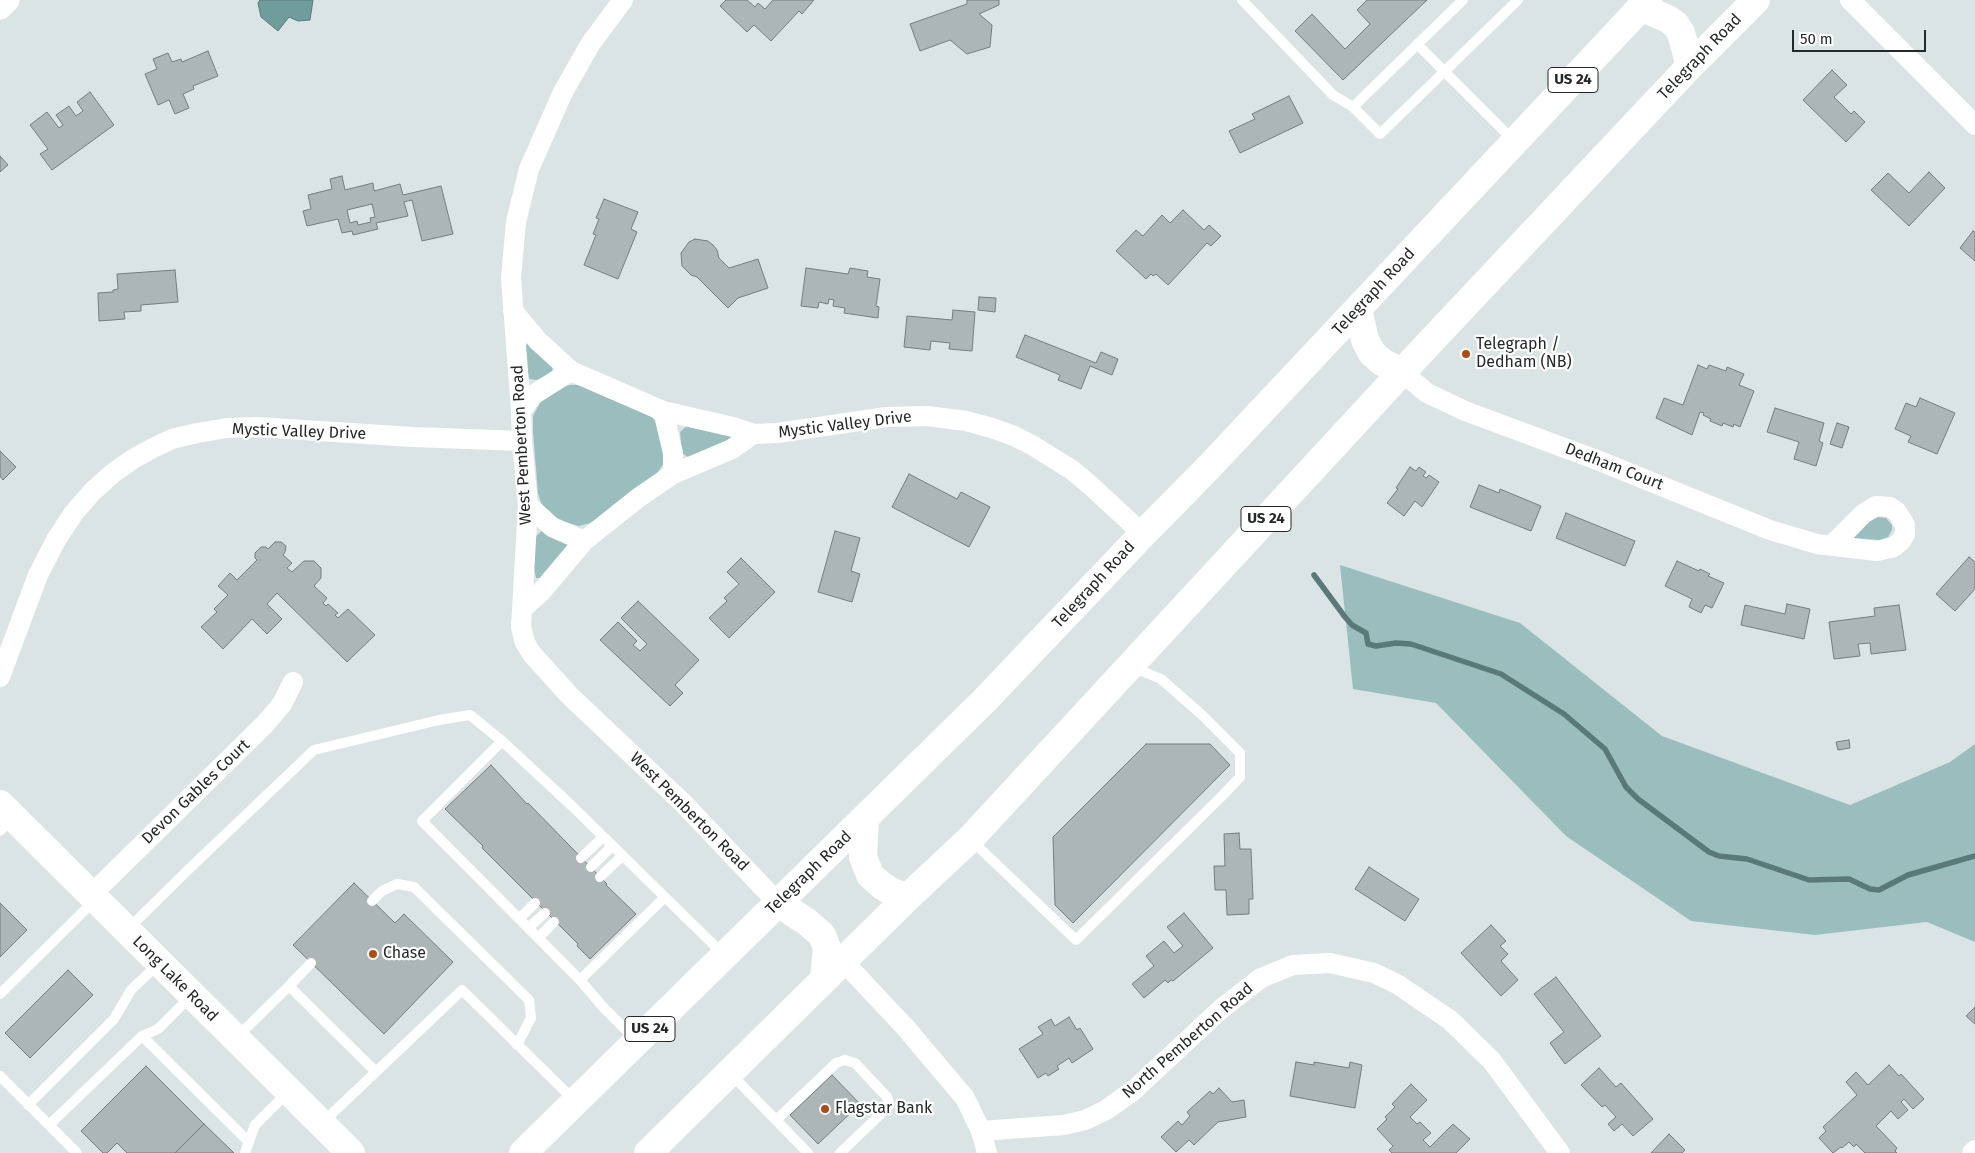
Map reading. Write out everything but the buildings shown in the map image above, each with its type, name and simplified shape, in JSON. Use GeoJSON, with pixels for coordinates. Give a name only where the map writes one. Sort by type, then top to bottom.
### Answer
{"type":"FeatureCollection","features":[{"type":"Feature","properties":{"kind":"main road","name":"Telegraph Road"},"geometry":{"type":"LineString","coordinates":[[648,1153],[908,896],[970,839],[1402,372],[1690,66],[1756,0]]}},
{"type":"Feature","properties":{"kind":"main road","name":"Telegraph Road"},"geometry":{"type":"LineString","coordinates":[[523,1153],[866,819],[984,701],[1208,468],[1515,142],[1640,2]]}},
{"type":"Feature","properties":{"kind":"main road"},"geometry":{"type":"LineString","coordinates":[[1640,2],[1676,25],[1681,33],[1690,66]]}},
{"type":"Feature","properties":{"kind":"main road"},"geometry":{"type":"LineString","coordinates":[[1358,309],[1365,340],[1372,353],[1382,362],[1402,372]]}},
{"type":"Feature","properties":{"kind":"main road","name":"Long Lake Road"},"geometry":{"type":"LineString","coordinates":[[4,817],[93,897],[351,1153]]}},
{"type":"Feature","properties":{"kind":"main road"},"geometry":{"type":"LineString","coordinates":[[866,819],[863,857],[870,874],[881,885],[892,892],[908,896]]}},
{"type":"Feature","properties":{"kind":"main road"},"geometry":{"type":"LineString","coordinates":[[778,903],[807,922],[822,935],[834,970]]}},
{"type":"Feature","properties":{"kind":"street"},"geometry":{"type":"LineString","coordinates":[[0,6],[8,0]]}},
{"type":"Feature","properties":{"kind":"street","name":"West Pemberton Road"},"geometry":{"type":"LineString","coordinates":[[623,0],[606,21],[577,67],[530,169],[516,222],[512,248],[511,278],[528,505],[522,635],[532,654],[569,695],[683,803],[778,903]]}},
{"type":"Feature","properties":{"kind":"street"},"geometry":{"type":"LineString","coordinates":[[1850,0],[1975,126]]}},
{"type":"Feature","properties":{"kind":"street","name":"Mystic Valley Drive"},"geometry":{"type":"LineString","coordinates":[[513,311],[538,340],[571,371],[663,411],[734,427],[753,434],[778,433],[887,417],[927,416],[966,422],[1014,436],[1053,457],[1090,484],[1143,534]]}},
{"type":"Feature","properties":{"kind":"street"},"geometry":{"type":"LineString","coordinates":[[521,411],[533,395],[571,371]]}},
{"type":"Feature","properties":{"kind":"street","name":"Dedham Court"},"geometry":{"type":"LineString","coordinates":[[1402,372],[1428,393],[1465,411],[1615,467],[1770,530],[1817,544],[1833,544]]}},
{"type":"Feature","properties":{"kind":"street"},"geometry":{"type":"LineString","coordinates":[[663,411],[673,453],[673,474]]}},
{"type":"Feature","properties":{"kind":"street","name":"Mystic Valley Drive"},"geometry":{"type":"LineString","coordinates":[[0,677],[38,575],[56,540],[73,514],[113,472],[172,439],[227,428],[257,427],[391,436],[522,441]]}},
{"type":"Feature","properties":{"kind":"street"},"geometry":{"type":"LineString","coordinates":[[522,609],[541,592],[584,541],[638,498],[673,474],[732,448],[753,434]]}},
{"type":"Feature","properties":{"kind":"street"},"geometry":{"type":"LineString","coordinates":[[528,505],[552,527],[584,541]]}},
{"type":"Feature","properties":{"kind":"street","name":"Devon Gables Court"},"geometry":{"type":"LineString","coordinates":[[93,897],[266,723],[282,704],[293,682]]}},
{"type":"Feature","properties":{"kind":"street","name":"North Pemberton Road"},"geometry":{"type":"LineString","coordinates":[[981,1131],[1064,1125],[1085,1120],[1106,1110],[1134,1090],[1221,1009],[1261,978],[1293,965],[1330,964],[1374,974],[1397,984],[1450,1020],[1492,1061],[1560,1153]]}},
{"type":"Feature","properties":{"kind":"street"},"geometry":{"type":"LineString","coordinates":[[834,970],[906,1027],[965,1098],[981,1131],[987,1153]]}},
{"type":"Feature","properties":{"kind":"street"},"geometry":{"type":"LineString","coordinates":[[1972,1153],[1975,1150]]}},
{"type":"Feature","properties":{"kind":"lane"},"geometry":{"type":"LineString","coordinates":[[1242,0],[1333,95],[1353,107],[1380,134],[1518,0]]}},
{"type":"Feature","properties":{"kind":"lane"},"geometry":{"type":"LineString","coordinates":[[1353,107],[1462,0]]}},
{"type":"Feature","properties":{"kind":"lane"},"geometry":{"type":"LineString","coordinates":[[1417,44],[1515,142]]}},
{"type":"Feature","properties":{"kind":"lane"},"geometry":{"type":"LineString","coordinates":[[970,839],[1076,940],[1240,777],[1240,753],[1201,714],[1160,679],[1129,666]]}},
{"type":"Feature","properties":{"kind":"lane"},"geometry":{"type":"LineString","coordinates":[[126,930],[188,868],[314,750],[439,720],[470,715],[502,741],[603,836],[725,956]]}},
{"type":"Feature","properties":{"kind":"lane"},"geometry":{"type":"LineString","coordinates":[[502,741],[422,821],[580,980],[602,1006],[638,1042]]}},
{"type":"Feature","properties":{"kind":"lane"},"geometry":{"type":"LineString","coordinates":[[581,858],[603,836]]}},
{"type":"Feature","properties":{"kind":"lane"},"geometry":{"type":"LineString","coordinates":[[590,867],[612,846]]}},
{"type":"Feature","properties":{"kind":"lane"},"geometry":{"type":"LineString","coordinates":[[600,877],[622,856]]}},
{"type":"Feature","properties":{"kind":"lane"},"geometry":{"type":"LineString","coordinates":[[372,901],[382,891],[397,884],[414,887],[529,1000],[531,1018],[517,1045]]}},
{"type":"Feature","properties":{"kind":"lane"},"geometry":{"type":"LineString","coordinates":[[0,994],[93,897]]}},
{"type":"Feature","properties":{"kind":"lane"},"geometry":{"type":"LineString","coordinates":[[580,980],[665,897]]}},
{"type":"Feature","properties":{"kind":"lane"},"geometry":{"type":"LineString","coordinates":[[519,918],[535,903]]}},
{"type":"Feature","properties":{"kind":"lane"},"geometry":{"type":"LineString","coordinates":[[528,928],[545,913]]}},
{"type":"Feature","properties":{"kind":"lane"},"geometry":{"type":"LineString","coordinates":[[538,938],[554,922]]}},
{"type":"Feature","properties":{"kind":"lane"},"geometry":{"type":"LineString","coordinates":[[28,1104],[114,1018],[131,990],[159,963]]}},
{"type":"Feature","properties":{"kind":"lane"},"geometry":{"type":"LineString","coordinates":[[235,1039],[311,963]]}},
{"type":"Feature","properties":{"kind":"lane"},"geometry":{"type":"LineString","coordinates":[[289,986],[376,1072]]}},
{"type":"Feature","properties":{"kind":"lane"},"geometry":{"type":"LineString","coordinates":[[321,1124],[462,990],[575,1101]]}},
{"type":"Feature","properties":{"kind":"lane"},"geometry":{"type":"LineString","coordinates":[[49,1125],[142,1036],[158,1030],[191,996]]}},
{"type":"Feature","properties":{"kind":"lane"},"geometry":{"type":"LineString","coordinates":[[142,1036],[249,1142]]}},
{"type":"Feature","properties":{"kind":"lane"},"geometry":{"type":"LineString","coordinates":[[776,1120],[836,1063],[845,1060],[855,1064],[887,1097],[889,1103],[888,1107],[840,1153]]}},
{"type":"Feature","properties":{"kind":"lane"},"geometry":{"type":"LineString","coordinates":[[730,1073],[808,1153]]}},
{"type":"Feature","properties":{"kind":"lane"},"geometry":{"type":"LineString","coordinates":[[0,1076],[77,1153]]}},
{"type":"Feature","properties":{"kind":"lane"},"geometry":{"type":"LineString","coordinates":[[246,1153],[255,1126],[289,1092]]}},
{"type":"Feature","properties":{"kind":"shaded area"},"geometry":{"type":"Polygon","coordinates":[[[260,0],[313,0],[310,20],[298,21],[289,17],[278,31],[261,17],[258,3],[260,0]]]}},
{"type":"Feature","properties":{"kind":"shaded area"},"geometry":{"type":"Polygon","coordinates":[[[529,342],[553,365],[552,373],[537,380],[529,379],[524,348],[529,342]]]}},
{"type":"Feature","properties":{"kind":"shaded area"},"geometry":{"type":"Polygon","coordinates":[[[569,385],[585,385],[649,414],[657,423],[665,461],[656,475],[594,522],[579,526],[555,519],[543,509],[538,493],[533,432],[533,416],[541,401],[559,388],[569,385]]]}},
{"type":"Feature","properties":{"kind":"shaded area"},"geometry":{"type":"Polygon","coordinates":[[[687,426],[737,434],[738,439],[688,457],[682,453],[680,432],[687,426]]]}},
{"type":"Feature","properties":{"kind":"shaded area"},"geometry":{"type":"Polygon","coordinates":[[[1878,517],[1886,518],[1892,525],[1892,530],[1888,537],[1880,540],[1854,538],[1871,520],[1878,517]]]}},
{"type":"Feature","properties":{"kind":"shaded area"},"geometry":{"type":"Polygon","coordinates":[[[544,529],[569,542],[569,547],[543,578],[536,578],[534,568],[535,537],[544,529]]]}},
{"type":"Feature","properties":{"kind":"shaded area"},"geometry":{"type":"Polygon","coordinates":[[[1340,565],[1520,623],[1662,736],[1850,805],[1950,762],[1975,744],[1975,942],[1927,922],[1815,935],[1691,921],[1566,836],[1436,703],[1353,689],[1340,565]]]}},
{"type":"Feature","properties":{"kind":"waterway"},"geometry":{"type":"LineString","coordinates":[[1314,575],[1352,625],[1366,633],[1368,644],[1376,646],[1396,643],[1411,644],[1501,674],[1564,714],[1605,749],[1626,787],[1638,799],[1709,852],[1719,856],[1747,859],[1809,880],[1849,879],[1870,889],[1879,890],[1908,875],[1975,856]]}},
{"type":"Feature","properties":{"kind":"place","name":"Telegraph / Dedham (NB)"},"geometry":{"type":"Point","coordinates":[1466,354]}},
{"type":"Feature","properties":{"kind":"place","name":"Chase"},"geometry":{"type":"Point","coordinates":[373,954]}},
{"type":"Feature","properties":{"kind":"place","name":"Flagstar Bank"},"geometry":{"type":"Point","coordinates":[825,1109]}}]}
